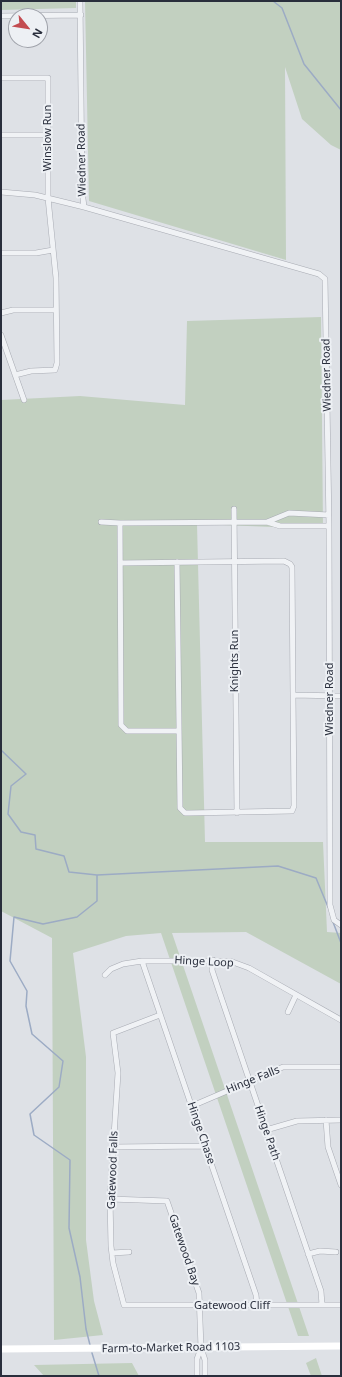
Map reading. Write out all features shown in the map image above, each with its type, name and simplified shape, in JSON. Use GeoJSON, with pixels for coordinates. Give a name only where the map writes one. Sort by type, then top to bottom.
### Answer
{"type":"FeatureCollection","features":[{"type":"Feature","properties":{"kind":"main road","name":"Farm-to-Market Road 1103"},"geometry":{"type":"LineString","coordinates":[[1,1349],[341,1346]]}},
{"type":"Feature","properties":{"kind":"street","name":"Wiedner Road"},"geometry":{"type":"LineString","coordinates":[[80,1],[82,190],[84,207],[322,275],[326,283],[329,515],[330,905],[334,920],[341,926]]}},
{"type":"Feature","properties":{"kind":"street"},"geometry":{"type":"LineString","coordinates":[[1,16],[81,15]]}},
{"type":"Feature","properties":{"kind":"street","name":"Winslow Run"},"geometry":{"type":"LineString","coordinates":[[1,78],[48,78],[48,198],[56,278],[57,363],[55,370],[31,371],[15,375]]}},
{"type":"Feature","properties":{"kind":"street"},"geometry":{"type":"LineString","coordinates":[[1,135],[48,135]]}},
{"type":"Feature","properties":{"kind":"street"},"geometry":{"type":"LineString","coordinates":[[1,192],[48,198],[84,207]]}},
{"type":"Feature","properties":{"kind":"street"},"geometry":{"type":"LineString","coordinates":[[1,253],[36,253],[53,250]]}},
{"type":"Feature","properties":{"kind":"street"},"geometry":{"type":"LineString","coordinates":[[1,313],[13,310],[56,310]]}},
{"type":"Feature","properties":{"kind":"street"},"geometry":{"type":"LineString","coordinates":[[1,335],[24,400]]}},
{"type":"Feature","properties":{"kind":"street","name":"Knights Run"},"geometry":{"type":"LineString","coordinates":[[234,509],[237,813]]}},
{"type":"Feature","properties":{"kind":"street"},"geometry":{"type":"LineString","coordinates":[[267,522],[289,513],[329,515]]}},
{"type":"Feature","properties":{"kind":"street"},"geometry":{"type":"LineString","coordinates":[[101,522],[120,524],[267,522],[280,526],[329,526]]}},
{"type":"Feature","properties":{"kind":"street"},"geometry":{"type":"LineString","coordinates":[[120,524],[121,725],[123,729],[127,731],[178,731]]}},
{"type":"Feature","properties":{"kind":"street"},"geometry":{"type":"LineString","coordinates":[[120,563],[177,562],[234,562],[284,561],[290,564],[292,567],[294,806],[292,811],[185,813],[180,808],[177,562]]}},
{"type":"Feature","properties":{"kind":"street"},"geometry":{"type":"LineString","coordinates":[[293,695],[341,696]]}},
{"type":"Feature","properties":{"kind":"street","name":"Hinge Loop"},"geometry":{"type":"LineString","coordinates":[[105,975],[111,969],[123,964],[142,961],[213,960],[238,963],[341,1020]]}},
{"type":"Feature","properties":{"kind":"street","name":"Hinge Path"},"geometry":{"type":"LineString","coordinates":[[213,960],[212,970],[321,1291],[322,1305]]}},
{"type":"Feature","properties":{"kind":"street","name":"Hinge Chase"},"geometry":{"type":"LineString","coordinates":[[142,961],[256,1295],[257,1305]]}},
{"type":"Feature","properties":{"kind":"street"},"geometry":{"type":"LineString","coordinates":[[288,1012],[296,995]]}},
{"type":"Feature","properties":{"kind":"street","name":"Gatewood Falls"},"geometry":{"type":"LineString","coordinates":[[124,1305],[116,1280],[112,1253],[110,1199],[118,1073],[113,1033],[160,1015]]}},
{"type":"Feature","properties":{"kind":"street","name":"Hinge Falls"},"geometry":{"type":"LineString","coordinates":[[192,1106],[249,1080],[283,1067],[341,1067]]}},
{"type":"Feature","properties":{"kind":"street"},"geometry":{"type":"LineString","coordinates":[[266,1130],[297,1120],[341,1120]]}},
{"type":"Feature","properties":{"kind":"street"},"geometry":{"type":"LineString","coordinates":[[326,1120],[328,1147],[341,1185]]}},
{"type":"Feature","properties":{"kind":"street"},"geometry":{"type":"LineString","coordinates":[[113,1147],[205,1146]]}},
{"type":"Feature","properties":{"kind":"street","name":"Gatewood Bay"},"geometry":{"type":"LineString","coordinates":[[110,1199],[167,1201],[199,1293],[201,1348]]}},
{"type":"Feature","properties":{"kind":"street"},"geometry":{"type":"LineString","coordinates":[[112,1253],[128,1252]]}},
{"type":"Feature","properties":{"kind":"street"},"geometry":{"type":"LineString","coordinates":[[308,1254],[336,1252]]}},
{"type":"Feature","properties":{"kind":"street","name":"Gatewood Cliff"},"geometry":{"type":"LineString","coordinates":[[124,1305],[341,1305]]}},
{"type":"Feature","properties":{"kind":"street"},"geometry":{"type":"LineString","coordinates":[[196,1376],[197,1359],[201,1348]]}},
{"type":"Feature","properties":{"kind":"street"},"geometry":{"type":"LineString","coordinates":[[201,1348],[205,1360],[205,1376]]}},
{"type":"Feature","properties":{"kind":"green space"},"geometry":{"type":"Polygon","coordinates":[[[1,1],[76,1],[76,8],[8,8],[8,10],[1,10],[1,1]]]}},
{"type":"Feature","properties":{"kind":"green space"},"geometry":{"type":"Polygon","coordinates":[[[85,1],[341,1],[341,150],[331,145],[302,119],[285,67],[286,260],[89,201],[85,1]]]}},
{"type":"Feature","properties":{"kind":"green space"},"geometry":{"type":"Polygon","coordinates":[[[321,317],[323,529],[197,524],[205,842],[323,842],[327,932],[341,933],[341,984],[246,932],[172,933],[309,1336],[298,1336],[161,933],[126,936],[73,953],[86,1057],[86,1240],[94,1301],[103,1335],[54,1340],[52,938],[1,911],[1,400],[80,396],[185,405],[187,321],[321,317]]]}},
{"type":"Feature","properties":{"kind":"green space"},"geometry":{"type":"Polygon","coordinates":[[[316,1358],[322,1376],[311,1376],[306,1363],[316,1358]]]}},
{"type":"Feature","properties":{"kind":"green space"},"geometry":{"type":"Polygon","coordinates":[[[132,1363],[139,1376],[44,1376],[34,1365],[132,1363]]]}},
{"type":"Feature","properties":{"kind":"waterway"},"geometry":{"type":"LineString","coordinates":[[273,1],[282,8],[304,64],[341,110]]}},
{"type":"Feature","properties":{"kind":"waterway"},"geometry":{"type":"LineString","coordinates":[[1,750],[26,774],[11,786],[8,814],[21,832],[35,835],[36,849],[64,856],[69,872],[97,875],[278,866],[316,878],[328,907]]}},
{"type":"Feature","properties":{"kind":"waterway"},"geometry":{"type":"LineString","coordinates":[[90,1345],[86,1329],[80,1277],[69,1228],[70,1160],[34,1135],[30,1114],[59,1087],[63,1061],[32,1034],[26,1006],[27,991],[10,961],[14,917],[43,924],[77,917],[97,901],[97,875]]}},
{"type":"Feature","properties":{"kind":"waterway"},"geometry":{"type":"LineString","coordinates":[[333,922],[341,943]]}},
{"type":"Feature","properties":{"kind":"waterway"},"geometry":{"type":"LineString","coordinates":[[92,1353],[99,1376]]}}]}
